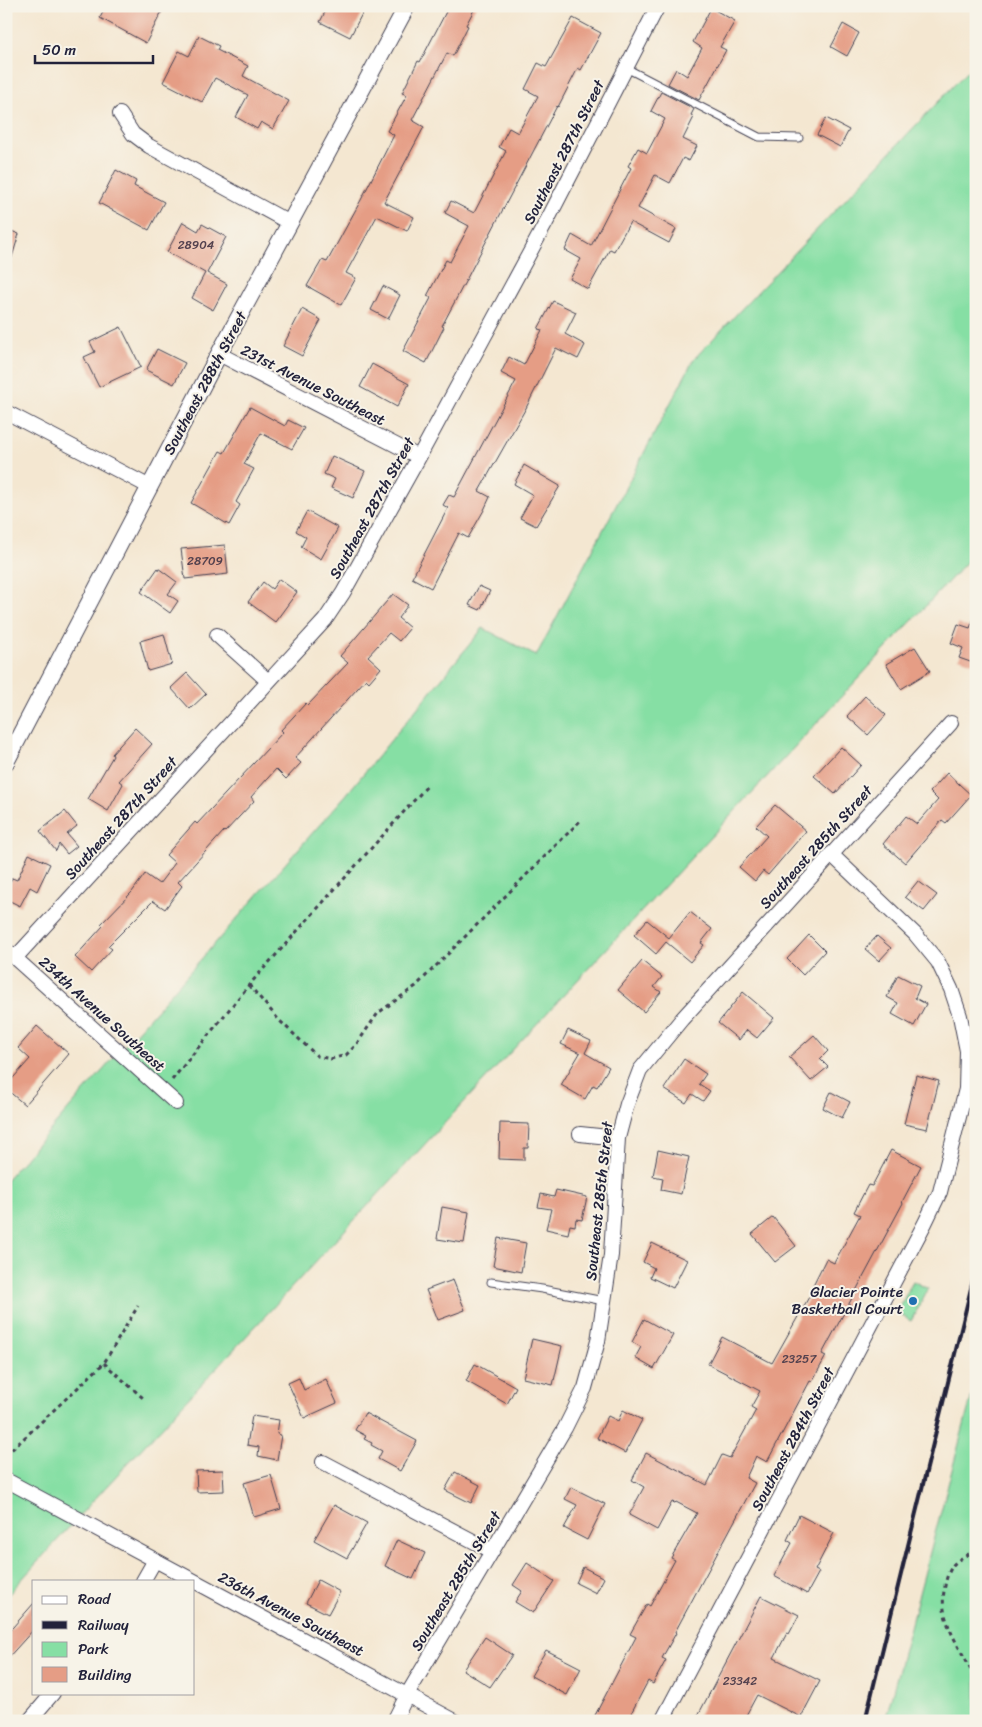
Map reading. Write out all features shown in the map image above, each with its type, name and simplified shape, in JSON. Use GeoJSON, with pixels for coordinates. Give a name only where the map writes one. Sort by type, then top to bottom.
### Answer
{"type":"FeatureCollection","features":[{"type":"Feature","properties":{"kind":"street","name":"Southeast 288th Street"},"geometry":{"type":"LineString","coordinates":[[6,762],[219,354],[407,6]]}},
{"type":"Feature","properties":{"kind":"street","name":"Southeast 287th Street"},"geometry":{"type":"LineString","coordinates":[[11,953],[325,620],[343,593],[419,457],[548,219],[658,6]]}},
{"type":"Feature","properties":{"kind":"street"},"geometry":{"type":"LineString","coordinates":[[120,114],[133,134],[149,146],[290,223]]}},
{"type":"Feature","properties":{"kind":"street","name":"231st Avenue Southeast"},"geometry":{"type":"LineString","coordinates":[[219,354],[419,457]]}},
{"type":"Feature","properties":{"kind":"street"},"geometry":{"type":"LineString","coordinates":[[6,412],[150,487]]}},
{"type":"Feature","properties":{"kind":"street"},"geometry":{"type":"LineString","coordinates":[[217,635],[268,681]]}},
{"type":"Feature","properties":{"kind":"street","name":"Southeast 285th Street"},"geometry":{"type":"LineString","coordinates":[[394,1721],[407,1695],[565,1428],[585,1388],[598,1341],[611,1255],[618,1138],[627,1104],[640,1070],[682,1019],[951,723]]}},
{"type":"Feature","properties":{"kind":"street","name":"Southeast 284th Street"},"geometry":{"type":"LineString","coordinates":[[662,1721],[926,1223],[940,1192],[966,1089],[967,1051],[960,1016],[951,988],[938,962],[915,934],[832,854]]}},
{"type":"Feature","properties":{"kind":"street","name":"234th Avenue Southeast"},"geometry":{"type":"LineString","coordinates":[[11,953],[176,1103]]}},
{"type":"Feature","properties":{"kind":"street"},"geometry":{"type":"LineString","coordinates":[[580,1134],[618,1138]]}},
{"type":"Feature","properties":{"kind":"street"},"geometry":{"type":"LineString","coordinates":[[323,1462],[492,1551]]}},
{"type":"Feature","properties":{"kind":"street","name":"236th Avenue Southeast"},"geometry":{"type":"LineString","coordinates":[[6,1480],[192,1580]]}},
{"type":"Feature","properties":{"kind":"street"},"geometry":{"type":"LineString","coordinates":[[143,1580],[155,1560]]}},
{"type":"Feature","properties":{"kind":"street","name":"236th Avenue Southeast"},"geometry":{"type":"LineString","coordinates":[[195,1581],[455,1721]]}},
{"type":"Feature","properties":{"kind":"street"},"geometry":{"type":"LineString","coordinates":[[29,1721],[52,1694]]}},
{"type":"Feature","properties":{"kind":"lane"},"geometry":{"type":"LineString","coordinates":[[626,68],[759,137],[799,138]]}},
{"type":"Feature","properties":{"kind":"lane"},"geometry":{"type":"LineString","coordinates":[[491,1282],[542,1289],[604,1301]]}},
{"type":"Feature","properties":{"kind":"path"},"geometry":{"type":"LineString","coordinates":[[163,1091],[249,985],[427,786]]}},
{"type":"Feature","properties":{"kind":"path"},"geometry":{"type":"LineString","coordinates":[[249,985],[278,1020],[317,1056],[330,1059],[346,1055],[356,1045],[378,1013],[416,986],[582,819]]}},
{"type":"Feature","properties":{"kind":"path"},"geometry":{"type":"LineString","coordinates":[[6,1455],[104,1363],[138,1306]]}},
{"type":"Feature","properties":{"kind":"path"},"geometry":{"type":"LineString","coordinates":[[104,1363],[143,1398]]}},
{"type":"Feature","properties":{"kind":"path"},"geometry":{"type":"LineString","coordinates":[[976,1550],[954,1563],[947,1576],[943,1594],[943,1611],[976,1683]]}},
{"type":"Feature","properties":{"kind":"path"},"geometry":{"type":"LineString","coordinates":[[969,1721],[976,1706]]}},
{"type":"Feature","properties":{"kind":"green space"},"geometry":{"type":"Polygon","coordinates":[[[976,62],[976,552],[91,1503],[6,1597],[6,1180],[346,795],[483,628],[536,656],[694,359],[976,62]]]}},
{"type":"Feature","properties":{"kind":"green space","name":"Glacier Pointe Basketball Court"},"geometry":{"type":"Polygon","coordinates":[[[913,1281],[928,1289],[911,1321],[897,1313],[913,1281]]]}},
{"type":"Feature","properties":{"kind":"green space"},"geometry":{"type":"Polygon","coordinates":[[[976,1380],[976,1721],[885,1721],[976,1380]]]}},
{"type":"Feature","properties":{"kind":"building"},"geometry":{"type":"Polygon","coordinates":[[[106,6],[153,6],[162,11],[146,43],[100,18],[106,6]]]}},
{"type":"Feature","properties":{"kind":"building"},"geometry":{"type":"Polygon","coordinates":[[[328,6],[366,6],[350,37],[320,22],[328,6]]]}},
{"type":"Feature","properties":{"kind":"building"},"geometry":{"type":"Polygon","coordinates":[[[449,6],[476,6],[453,56],[447,53],[412,120],[424,127],[384,202],[414,217],[407,231],[377,216],[346,273],[356,278],[341,305],[307,286],[322,260],[327,262],[394,135],[387,131],[407,95],[402,93],[449,6]]]}},
{"type":"Feature","properties":{"kind":"building"},"geometry":{"type":"Polygon","coordinates":[[[711,8],[735,21],[720,47],[726,50],[699,100],[668,84],[676,69],[687,76],[702,48],[693,42],[711,8]]]}},
{"type":"Feature","properties":{"kind":"building"},"geometry":{"type":"Polygon","coordinates":[[[573,18],[601,33],[581,70],[578,68],[557,106],[442,326],[444,327],[426,363],[403,351],[431,298],[427,296],[446,260],[450,262],[469,226],[445,213],[451,201],[474,213],[506,151],[499,147],[509,128],[518,133],[538,96],[525,89],[538,63],[546,67],[573,18]]]}},
{"type":"Feature","properties":{"kind":"building"},"geometry":{"type":"Polygon","coordinates":[[[843,24],[859,33],[847,56],[831,47],[843,24]]]}},
{"type":"Feature","properties":{"kind":"building"},"geometry":{"type":"Polygon","coordinates":[[[199,36],[219,46],[217,50],[248,66],[243,76],[289,101],[273,129],[261,122],[257,129],[236,117],[248,95],[215,78],[202,102],[163,82],[179,51],[189,56],[199,36]]]}},
{"type":"Feature","properties":{"kind":"building"},"geometry":{"type":"Polygon","coordinates":[[[661,92],[694,109],[691,115],[694,117],[683,139],[697,146],[689,161],[683,158],[670,183],[655,175],[638,208],[676,229],[669,243],[630,222],[614,251],[610,249],[588,289],[570,279],[581,259],[565,250],[572,235],[591,246],[631,168],[628,166],[638,148],[647,153],[665,119],[651,111],[661,92]]]}},
{"type":"Feature","properties":{"kind":"building"},"geometry":{"type":"Polygon","coordinates":[[[826,118],[849,130],[840,147],[817,135],[826,118]]]}},
{"type":"Feature","properties":{"kind":"building"},"geometry":{"type":"Polygon","coordinates":[[[116,170],[136,181],[134,186],[164,202],[149,230],[99,203],[116,170]]]}},
{"type":"Feature","properties":{"kind":"building"},"geometry":{"type":"Polygon","coordinates":[[[183,222],[198,231],[202,224],[226,237],[207,273],[227,284],[213,310],[192,298],[205,273],[167,252],[183,222]]]}},
{"type":"Feature","properties":{"kind":"building"},"geometry":{"type":"Polygon","coordinates":[[[6,229],[19,234],[9,267],[6,266],[6,229]]]}},
{"type":"Feature","properties":{"kind":"building"},"geometry":{"type":"Polygon","coordinates":[[[383,286],[400,295],[388,319],[371,310],[383,286]]]}},
{"type":"Feature","properties":{"kind":"building"},"geometry":{"type":"Polygon","coordinates":[[[553,301],[576,312],[565,334],[585,345],[578,359],[556,348],[526,408],[479,491],[490,497],[484,510],[468,538],[459,533],[431,588],[412,578],[448,508],[443,505],[449,495],[454,497],[516,381],[501,373],[509,357],[524,365],[542,330],[538,329],[553,301]]]}},
{"type":"Feature","properties":{"kind":"building"},"geometry":{"type":"Polygon","coordinates":[[[302,309],[321,320],[302,356],[283,346],[302,309]]]}},
{"type":"Feature","properties":{"kind":"building"},"geometry":{"type":"Polygon","coordinates":[[[121,327],[141,367],[99,387],[84,357],[95,352],[90,342],[121,327]]]}},
{"type":"Feature","properties":{"kind":"building"},"geometry":{"type":"Polygon","coordinates":[[[157,349],[185,363],[174,384],[146,370],[157,349]]]}},
{"type":"Feature","properties":{"kind":"building"},"geometry":{"type":"Polygon","coordinates":[[[372,364],[409,384],[397,407],[360,387],[372,364]]]}},
{"type":"Feature","properties":{"kind":"building"},"geometry":{"type":"Polygon","coordinates":[[[250,407],[285,426],[288,420],[304,428],[292,449],[261,433],[244,464],[254,469],[236,502],[240,505],[229,525],[191,503],[220,451],[224,453],[250,407]]]}},
{"type":"Feature","properties":{"kind":"building"},"geometry":{"type":"Polygon","coordinates":[[[332,456],[365,471],[353,498],[331,488],[335,479],[324,474],[332,456]]]}},
{"type":"Feature","properties":{"kind":"building"},"geometry":{"type":"Polygon","coordinates":[[[524,465],[560,486],[536,526],[520,518],[533,495],[514,484],[524,465]]]}},
{"type":"Feature","properties":{"kind":"building"},"geometry":{"type":"Polygon","coordinates":[[[307,511],[338,528],[321,559],[301,547],[306,537],[296,531],[307,511]]]}},
{"type":"Feature","properties":{"kind":"building"},"geometry":{"type":"Polygon","coordinates":[[[225,545],[228,574],[185,579],[181,549],[225,545]]]}},
{"type":"Feature","properties":{"kind":"building"},"geometry":{"type":"Polygon","coordinates":[[[158,568],[177,582],[168,594],[178,601],[170,613],[141,592],[158,568]]]}},
{"type":"Feature","properties":{"kind":"building"},"geometry":{"type":"Polygon","coordinates":[[[279,579],[297,592],[275,622],[248,602],[263,582],[272,589],[279,579]]]}},
{"type":"Feature","properties":{"kind":"building"},"geometry":{"type":"Polygon","coordinates":[[[479,586],[490,591],[480,610],[469,605],[479,586]]]}},
{"type":"Feature","properties":{"kind":"building"},"geometry":{"type":"Polygon","coordinates":[[[393,594],[408,605],[398,618],[410,628],[399,641],[389,633],[368,656],[381,668],[369,682],[366,679],[295,758],[301,763],[286,779],[276,769],[251,797],[254,801],[178,882],[182,886],[165,909],[153,901],[108,946],[112,949],[91,972],[75,957],[103,926],[101,924],[132,892],[145,874],[159,884],[175,863],[166,855],[195,822],[197,824],[283,732],[281,730],[306,703],[308,705],[348,663],[340,656],[393,594]]]}},
{"type":"Feature","properties":{"kind":"building"},"geometry":{"type":"Polygon","coordinates":[[[975,616],[976,664],[959,658],[963,648],[951,643],[958,624],[970,628],[975,616]]]}},
{"type":"Feature","properties":{"kind":"building"},"geometry":{"type":"Polygon","coordinates":[[[164,634],[172,664],[148,671],[140,641],[164,634]]]}},
{"type":"Feature","properties":{"kind":"building"},"geometry":{"type":"Polygon","coordinates":[[[915,647],[930,671],[901,689],[886,664],[915,647]]]}},
{"type":"Feature","properties":{"kind":"building"},"geometry":{"type":"Polygon","coordinates":[[[187,673],[206,694],[190,709],[171,688],[187,673]]]}},
{"type":"Feature","properties":{"kind":"building"},"geometry":{"type":"Polygon","coordinates":[[[865,696],[886,715],[868,735],[847,716],[865,696]]]}},
{"type":"Feature","properties":{"kind":"building"},"geometry":{"type":"Polygon","coordinates":[[[135,728],[152,744],[119,781],[123,784],[108,811],[88,799],[113,756],[112,754],[135,728]]]}},
{"type":"Feature","properties":{"kind":"building"},"geometry":{"type":"Polygon","coordinates":[[[841,747],[861,765],[835,794],[814,776],[841,747]]]}},
{"type":"Feature","properties":{"kind":"building"},"geometry":{"type":"Polygon","coordinates":[[[947,773],[971,795],[946,823],[942,820],[905,863],[883,844],[906,816],[917,824],[938,800],[930,792],[947,773]]]}},
{"type":"Feature","properties":{"kind":"building"},"geometry":{"type":"Polygon","coordinates":[[[775,805],[806,831],[768,875],[763,871],[755,881],[739,867],[767,836],[756,826],[775,805]]]}},
{"type":"Feature","properties":{"kind":"building"},"geometry":{"type":"Polygon","coordinates":[[[65,811],[77,826],[67,834],[77,846],[67,854],[59,844],[56,851],[40,831],[65,811]]]}},
{"type":"Feature","properties":{"kind":"building"},"geometry":{"type":"Polygon","coordinates":[[[29,854],[50,864],[37,891],[30,887],[20,906],[6,899],[6,890],[12,878],[17,880],[29,854]]]}},
{"type":"Feature","properties":{"kind":"building"},"geometry":{"type":"Polygon","coordinates":[[[918,881],[937,895],[924,911],[905,897],[918,881]]]}},
{"type":"Feature","properties":{"kind":"building"},"geometry":{"type":"Polygon","coordinates":[[[690,912],[712,929],[701,943],[704,945],[690,962],[666,942],[656,954],[634,935],[647,920],[669,938],[690,912]]]}},
{"type":"Feature","properties":{"kind":"building"},"geometry":{"type":"Polygon","coordinates":[[[809,935],[825,951],[803,975],[787,959],[809,935]]]}},
{"type":"Feature","properties":{"kind":"building"},"geometry":{"type":"Polygon","coordinates":[[[877,936],[891,948],[879,961],[865,949],[877,936]]]}},
{"type":"Feature","properties":{"kind":"building"},"geometry":{"type":"Polygon","coordinates":[[[642,961],[662,977],[654,987],[661,992],[644,1012],[618,990],[642,961]]]}},
{"type":"Feature","properties":{"kind":"building"},"geometry":{"type":"Polygon","coordinates":[[[898,975],[920,986],[915,998],[926,1004],[914,1026],[892,1014],[898,1003],[887,997],[898,975]]]}},
{"type":"Feature","properties":{"kind":"building"},"geometry":{"type":"Polygon","coordinates":[[[743,992],[774,1018],[757,1038],[747,1030],[739,1040],[718,1023],[743,992]]]}},
{"type":"Feature","properties":{"kind":"building"},"geometry":{"type":"Polygon","coordinates":[[[37,1026],[69,1054],[25,1105],[6,1089],[6,1086],[30,1059],[18,1048],[37,1026]]]}},
{"type":"Feature","properties":{"kind":"building"},"geometry":{"type":"Polygon","coordinates":[[[568,1030],[591,1041],[585,1053],[609,1067],[597,1087],[593,1085],[585,1099],[561,1085],[580,1053],[561,1044],[568,1030]]]}},
{"type":"Feature","properties":{"kind":"building"},"geometry":{"type":"Polygon","coordinates":[[[814,1035],[828,1051],[820,1059],[828,1067],[811,1081],[789,1057],[814,1035]]]}},
{"type":"Feature","properties":{"kind":"building"},"geometry":{"type":"Polygon","coordinates":[[[684,1059],[706,1074],[699,1084],[710,1091],[703,1101],[692,1094],[686,1103],[664,1089],[684,1059]]]}},
{"type":"Feature","properties":{"kind":"building"},"geometry":{"type":"Polygon","coordinates":[[[916,1075],[939,1081],[927,1129],[904,1124],[916,1075]]]}},
{"type":"Feature","properties":{"kind":"building"},"geometry":{"type":"Polygon","coordinates":[[[831,1092],[850,1102],[842,1118],[823,1108],[831,1092]]]}},
{"type":"Feature","properties":{"kind":"building"},"geometry":{"type":"Polygon","coordinates":[[[500,1123],[529,1124],[528,1148],[524,1148],[524,1160],[499,1159],[500,1123]]]}},
{"type":"Feature","properties":{"kind":"building"},"geometry":{"type":"Polygon","coordinates":[[[658,1150],[689,1157],[681,1194],[661,1190],[663,1178],[653,1176],[658,1150]]]}},
{"type":"Feature","properties":{"kind":"building"},"geometry":{"type":"Polygon","coordinates":[[[891,1150],[921,1166],[822,1354],[826,1356],[812,1382],[810,1381],[767,1462],[756,1456],[746,1478],[755,1483],[675,1632],[662,1658],[666,1660],[653,1684],[648,1681],[627,1721],[592,1721],[636,1637],[630,1634],[647,1604],[650,1606],[675,1560],[671,1558],[697,1513],[676,1502],[672,1502],[657,1530],[629,1515],[644,1487],[632,1480],[646,1453],[707,1485],[722,1455],[730,1458],[756,1410],[751,1407],[760,1391],[708,1364],[722,1337],[772,1363],[814,1288],[812,1287],[826,1259],[834,1263],[860,1215],[854,1212],[868,1185],[872,1186],[891,1150]]]}},
{"type":"Feature","properties":{"kind":"building"},"geometry":{"type":"Polygon","coordinates":[[[556,1190],[587,1197],[582,1220],[576,1219],[575,1226],[570,1225],[568,1234],[546,1229],[551,1209],[538,1207],[541,1194],[554,1197],[556,1190]]]}},
{"type":"Feature","properties":{"kind":"building"},"geometry":{"type":"Polygon","coordinates":[[[442,1207],[469,1212],[464,1243],[437,1239],[442,1207]]]}},
{"type":"Feature","properties":{"kind":"building"},"geometry":{"type":"Polygon","coordinates":[[[773,1217],[796,1246],[775,1262],[752,1234],[773,1217]]]}},
{"type":"Feature","properties":{"kind":"building"},"geometry":{"type":"Polygon","coordinates":[[[498,1238],[526,1243],[521,1272],[493,1266],[498,1238]]]}},
{"type":"Feature","properties":{"kind":"building"},"geometry":{"type":"Polygon","coordinates":[[[652,1243],[687,1260],[673,1288],[650,1277],[654,1268],[643,1262],[652,1243]]]}},
{"type":"Feature","properties":{"kind":"building"},"geometry":{"type":"Polygon","coordinates":[[[453,1280],[465,1310],[438,1320],[426,1290],[453,1280]]]}},
{"type":"Feature","properties":{"kind":"building"},"geometry":{"type":"Polygon","coordinates":[[[644,1319],[673,1335],[654,1369],[635,1358],[641,1347],[632,1342],[644,1319]]]}},
{"type":"Feature","properties":{"kind":"building"},"geometry":{"type":"Polygon","coordinates":[[[532,1339],[562,1346],[553,1385],[523,1378],[532,1339]]]}},
{"type":"Feature","properties":{"kind":"building"},"geometry":{"type":"Polygon","coordinates":[[[475,1364],[516,1387],[507,1404],[466,1381],[475,1364]]]}},
{"type":"Feature","properties":{"kind":"building"},"geometry":{"type":"Polygon","coordinates":[[[299,1378],[304,1390],[326,1379],[337,1403],[304,1418],[288,1383],[299,1378]]]}},
{"type":"Feature","properties":{"kind":"building"},"geometry":{"type":"Polygon","coordinates":[[[623,1410],[642,1420],[625,1453],[597,1438],[608,1416],[618,1421],[623,1410]]]}},
{"type":"Feature","properties":{"kind":"building"},"geometry":{"type":"Polygon","coordinates":[[[365,1413],[417,1441],[400,1471],[378,1459],[382,1451],[364,1439],[366,1436],[355,1430],[365,1413]]]}},
{"type":"Feature","properties":{"kind":"building"},"geometry":{"type":"Polygon","coordinates":[[[252,1416],[279,1420],[277,1434],[281,1435],[277,1460],[258,1456],[259,1447],[247,1445],[252,1416]]]}},
{"type":"Feature","properties":{"kind":"building"},"geometry":{"type":"Polygon","coordinates":[[[223,1470],[224,1491],[197,1492],[196,1471],[223,1470]]]}},
{"type":"Feature","properties":{"kind":"building"},"geometry":{"type":"Polygon","coordinates":[[[455,1472],[480,1485],[471,1503],[445,1490],[455,1472]]]}},
{"type":"Feature","properties":{"kind":"building"},"geometry":{"type":"Polygon","coordinates":[[[271,1475],[281,1509],[254,1517],[244,1483],[271,1475]]]}},
{"type":"Feature","properties":{"kind":"building"},"geometry":{"type":"Polygon","coordinates":[[[571,1487],[605,1504],[587,1540],[564,1528],[577,1505],[565,1499],[571,1487]]]}},
{"type":"Feature","properties":{"kind":"building"},"geometry":{"type":"Polygon","coordinates":[[[334,1505],[367,1523],[347,1558],[314,1540],[334,1505]]]}},
{"type":"Feature","properties":{"kind":"building"},"geometry":{"type":"Polygon","coordinates":[[[799,1515],[834,1533],[815,1570],[819,1572],[807,1594],[774,1576],[792,1543],[787,1540],[799,1515]]]}},
{"type":"Feature","properties":{"kind":"building"},"geometry":{"type":"Polygon","coordinates":[[[397,1540],[425,1553],[413,1579],[385,1566],[397,1540]]]}},
{"type":"Feature","properties":{"kind":"building"},"geometry":{"type":"Polygon","coordinates":[[[527,1563],[554,1581],[533,1613],[515,1602],[522,1591],[513,1585],[527,1563]]]}},
{"type":"Feature","properties":{"kind":"building"},"geometry":{"type":"Polygon","coordinates":[[[583,1567],[604,1578],[596,1593],[576,1583],[583,1567]]]}},
{"type":"Feature","properties":{"kind":"building"},"geometry":{"type":"Polygon","coordinates":[[[318,1580],[340,1592],[328,1614],[306,1603],[318,1580]]]}},
{"type":"Feature","properties":{"kind":"building"},"geometry":{"type":"Polygon","coordinates":[[[761,1596],[799,1615],[774,1658],[820,1681],[801,1717],[757,1695],[743,1721],[695,1721],[761,1596]]]}},
{"type":"Feature","properties":{"kind":"building"},"geometry":{"type":"Polygon","coordinates":[[[32,1605],[32,1631],[6,1660],[6,1635],[32,1605]]]}},
{"type":"Feature","properties":{"kind":"building"},"geometry":{"type":"Polygon","coordinates":[[[485,1637],[512,1655],[490,1687],[463,1670],[485,1637]]]}},
{"type":"Feature","properties":{"kind":"building"},"geometry":{"type":"Polygon","coordinates":[[[546,1650],[581,1668],[567,1695],[531,1676],[546,1650]]]}},
{"type":"Feature","properties":{"kind":"railway"},"geometry":{"type":"LineString","coordinates":[[865,1721],[976,1268]]}},
{"type":"Feature","properties":{"kind":"place","name":"Glacier Pointe Basketball Court"},"geometry":{"type":"Point","coordinates":[913,1301]}}]}
